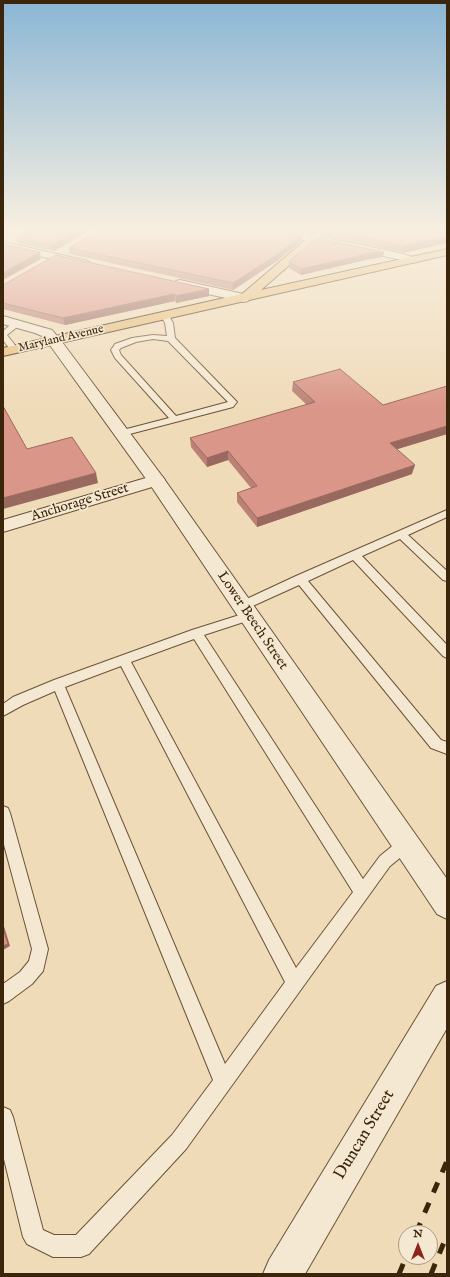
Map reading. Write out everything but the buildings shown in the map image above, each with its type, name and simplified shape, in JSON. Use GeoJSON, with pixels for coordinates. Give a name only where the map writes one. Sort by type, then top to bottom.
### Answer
{"type":"FeatureCollection","features":[{"type":"Feature","properties":{"kind":"main road"},"geometry":{"type":"LineString","coordinates":[[244,298],[253,291]]}},
{"type":"Feature","properties":{"kind":"main road","name":"Maryland Avenue"},"geometry":{"type":"LineString","coordinates":[[9,351],[277,291]]}},
{"type":"Feature","properties":{"kind":"street"},"geometry":{"type":"LineString","coordinates":[[211,291],[244,298]]}},
{"type":"Feature","properties":{"kind":"street","name":"Lower Beech Street"},"geometry":{"type":"LineString","coordinates":[[3,320],[47,333],[54,341],[156,480],[447,904]]}},
{"type":"Feature","properties":{"kind":"street","name":"Anchorage Street"},"geometry":{"type":"LineString","coordinates":[[3,526],[156,480]]}},
{"type":"Feature","properties":{"kind":"street","name":"Duncan Street"},"geometry":{"type":"LineString","coordinates":[[283,1274],[447,997]]}},
{"type":"Feature","properties":{"kind":"lane"},"geometry":{"type":"LineString","coordinates":[[165,316],[169,323],[171,339]]}},
{"type":"Feature","properties":{"kind":"lane"},"geometry":{"type":"LineString","coordinates":[[9,351],[3,335],[16,324]]}},
{"type":"Feature","properties":{"kind":"lane"},"geometry":{"type":"LineString","coordinates":[[122,433],[230,405],[233,402],[171,339],[153,337],[135,340],[118,346],[115,350],[118,356],[174,419]]}},
{"type":"Feature","properties":{"kind":"lane"},"geometry":{"type":"LineString","coordinates":[[3,711],[18,701],[58,684],[196,633],[246,611],[300,579],[447,513]]}},
{"type":"Feature","properties":{"kind":"lane"},"geometry":{"type":"LineString","coordinates":[[401,534],[447,577]]}},
{"type":"Feature","properties":{"kind":"lane"},"geometry":{"type":"LineString","coordinates":[[355,554],[447,653]]}},
{"type":"Feature","properties":{"kind":"lane"},"geometry":{"type":"LineString","coordinates":[[300,579],[436,744],[447,748]]}},
{"type":"Feature","properties":{"kind":"lane"},"geometry":{"type":"LineString","coordinates":[[196,633],[362,892]]}},
{"type":"Feature","properties":{"kind":"lane"},"geometry":{"type":"LineString","coordinates":[[124,660],[295,983]]}},
{"type":"Feature","properties":{"kind":"lane"},"geometry":{"type":"LineString","coordinates":[[58,684],[224,1081]]}},
{"type":"Feature","properties":{"kind":"lane"},"geometry":{"type":"LineString","coordinates":[[3,813],[40,949],[37,965],[26,978],[3,995]]}},
{"type":"Feature","properties":{"kind":"lane"},"geometry":{"type":"LineString","coordinates":[[3,1117],[34,1237],[53,1246],[81,1246],[179,1142],[385,861],[406,844]]}},
{"type":"Feature","properties":{"kind":"railway"},"geometry":{"type":"LineString","coordinates":[[419,1225],[447,1161]]}},
{"type":"Feature","properties":{"kind":"railway"},"geometry":{"type":"LineString","coordinates":[[431,1274],[447,1235]]}},
{"type":"Feature","properties":{"kind":"railway"},"geometry":{"type":"LineString","coordinates":[[399,1274],[403,1265]]}}]}
